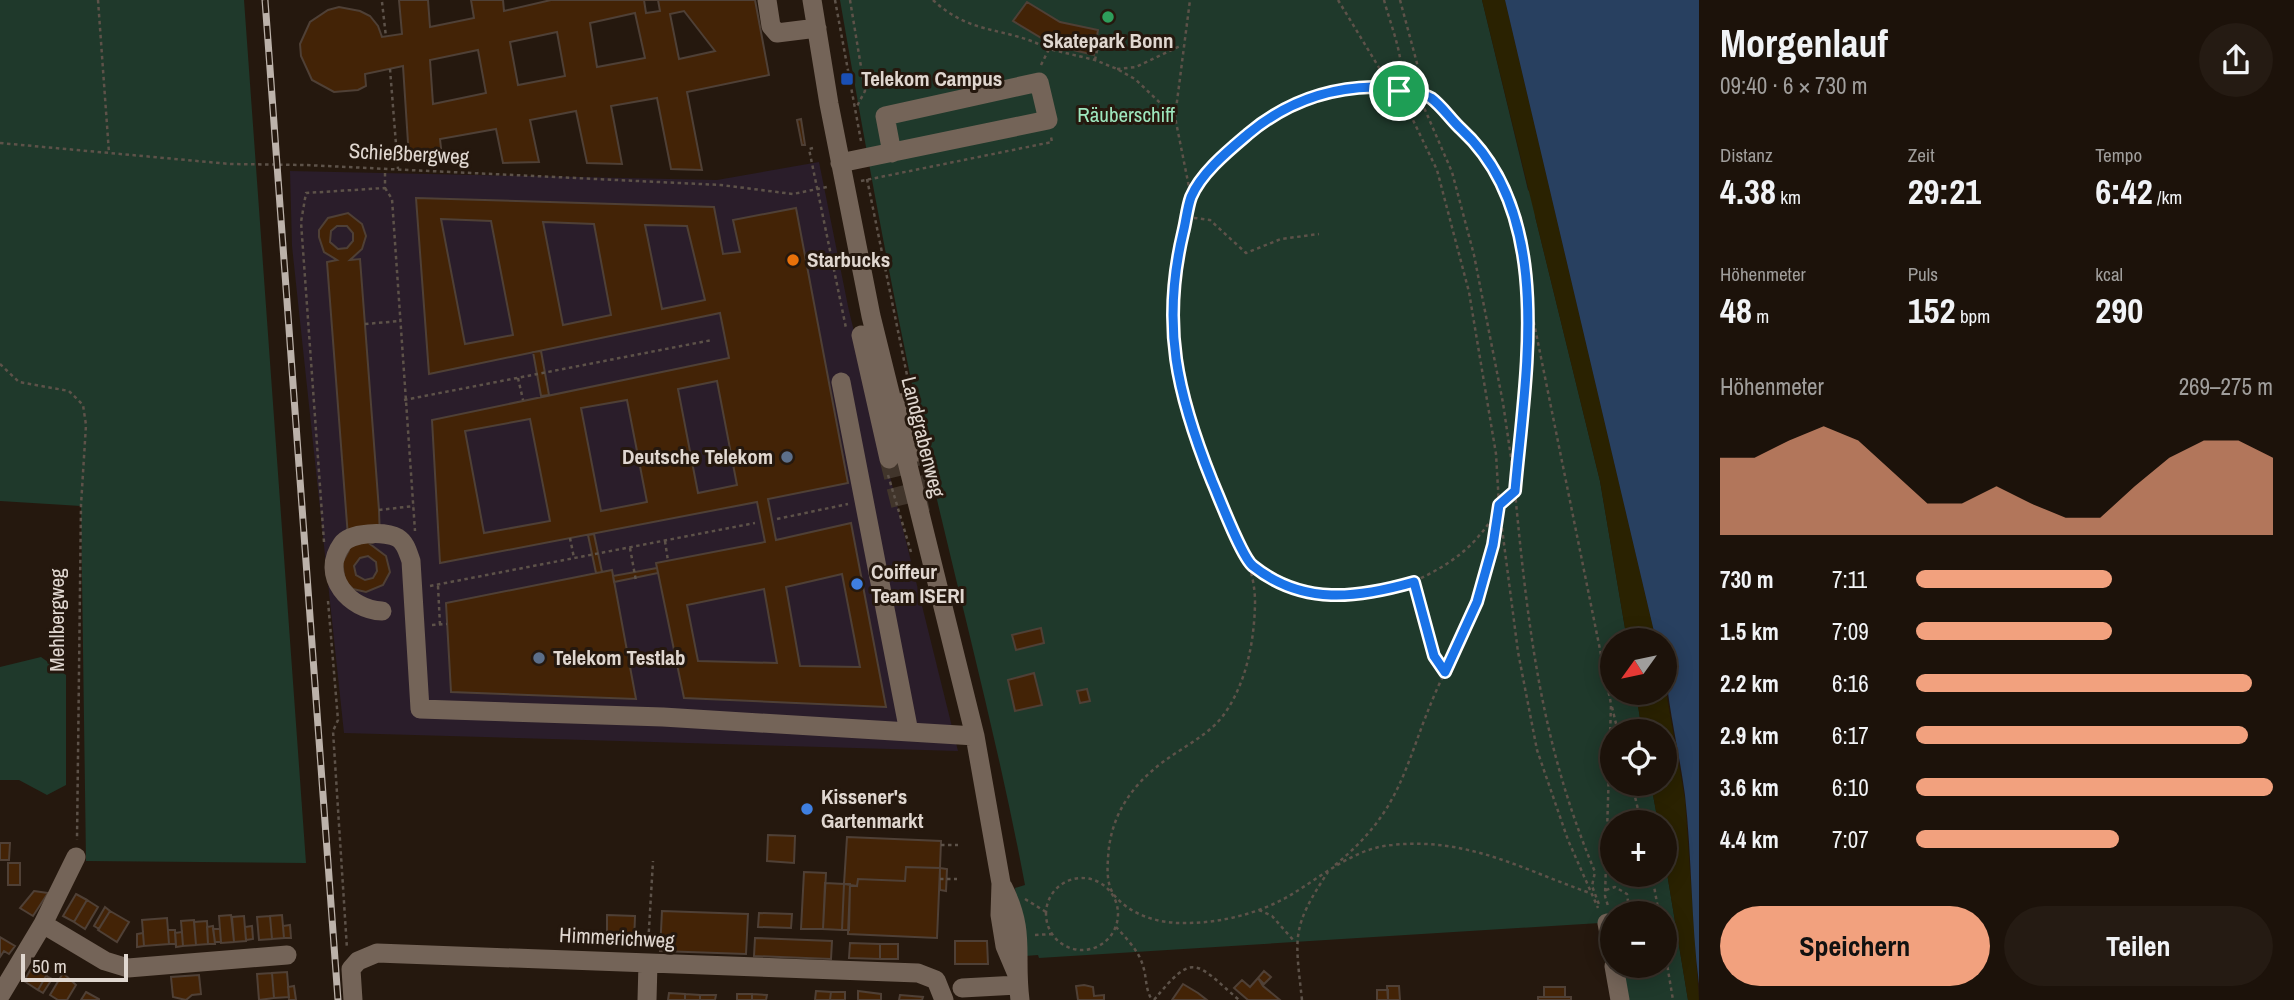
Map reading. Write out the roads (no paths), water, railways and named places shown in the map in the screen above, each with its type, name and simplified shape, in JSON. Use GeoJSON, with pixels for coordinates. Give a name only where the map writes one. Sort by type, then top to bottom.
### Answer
{"type":"FeatureCollection","features":[{"type":"Feature","properties":{"kind":"street"},"geometry":{"type":"LineString","coordinates":[[767,0],[771,26],[777,33],[817,28]]}},
{"type":"Feature","properties":{"kind":"street","name":"Landgrabenweg"},"geometry":{"type":"LineString","coordinates":[[812,0],[870,316],[975,736],[1001,883],[1000,915],[1005,946],[1018,985]]}},
{"type":"Feature","properties":{"kind":"street"},"geometry":{"type":"LineString","coordinates":[[840,163],[864,159],[1048,120],[1039,82],[885,116],[892,153]]}},
{"type":"Feature","properties":{"kind":"street"},"geometry":{"type":"LineString","coordinates":[[887,464],[861,331],[870,316],[884,326],[917,452]]}},
{"type":"Feature","properties":{"kind":"street"},"geometry":{"type":"LineString","coordinates":[[841,382],[909,732]]}},
{"type":"Feature","properties":{"kind":"street"},"geometry":{"type":"LineString","coordinates":[[382,611],[358,606],[340,589],[335,569],[342,543],[348,538],[391,536],[405,545],[411,561],[420,709],[663,717],[975,736]]}},
{"type":"Feature","properties":{"kind":"street"},"geometry":{"type":"LineString","coordinates":[[10,1000],[0,994],[43,924],[76,857]]}},
{"type":"Feature","properties":{"kind":"street","name":"Landgrabenweg"},"geometry":{"type":"LineString","coordinates":[[1001,883],[1015,912],[1019,936],[1018,985]]}},
{"type":"Feature","properties":{"kind":"street"},"geometry":{"type":"LineString","coordinates":[[43,924],[105,961],[128,968],[287,955]]}},
{"type":"Feature","properties":{"kind":"street","name":"Himmerichweg"},"geometry":{"type":"LineString","coordinates":[[353,1000],[351,969],[358,961],[377,953],[918,973],[936,980],[944,1000]]}},
{"type":"Feature","properties":{"kind":"street"},"geometry":{"type":"LineString","coordinates":[[647,1000],[648,963]]}},
{"type":"Feature","properties":{"kind":"street"},"geometry":{"type":"LineString","coordinates":[[1616,978],[1619,1000]]}},
{"type":"Feature","properties":{"kind":"street"},"geometry":{"type":"LineString","coordinates":[[962,988],[1018,985]]}},
{"type":"Feature","properties":{"kind":"water"},"geometry":{"type":"Polygon","coordinates":[[[1505,0],[1699,0],[1699,984],[1685,795],[1677,747],[1677,719],[1672,719],[1670,705],[1677,705],[1677,628],[1653,628],[1505,0]]]}},
{"type":"Feature","properties":{"kind":"tunnel"},"geometry":{"type":"LineString","coordinates":[[889,459],[901,507],[930,501],[917,452]]}},
{"type":"Feature","properties":{"kind":"railway"},"geometry":{"type":"LineString","coordinates":[[265,0],[338,1000]]}},
{"type":"Feature","properties":{"kind":"place","name":"Skatepark Bonn"},"geometry":{"type":"Point","coordinates":[1108,17]}},
{"type":"Feature","properties":{"kind":"place","name":"Telekom Campus"},"geometry":{"type":"Point","coordinates":[847,79]}},
{"type":"Feature","properties":{"kind":"place","name":"Starbucks"},"geometry":{"type":"Point","coordinates":[793,260]}},
{"type":"Feature","properties":{"kind":"place","name":"Deutsche Telekom"},"geometry":{"type":"Point","coordinates":[787,457]}},
{"type":"Feature","properties":{"kind":"place","name":"Coiffeur Team ISERI"},"geometry":{"type":"Point","coordinates":[857,584]}},
{"type":"Feature","properties":{"kind":"place","name":"Telekom Testlab"},"geometry":{"type":"Point","coordinates":[539,658]}},
{"type":"Feature","properties":{"kind":"place","name":"Kissener's Gartenmarkt"},"geometry":{"type":"Point","coordinates":[807,809]}},
{"type":"Feature","properties":{"kind":"park label","name":"Räuberschiff"},"geometry":{"type":"Point","coordinates":[1126,115]}}]}
